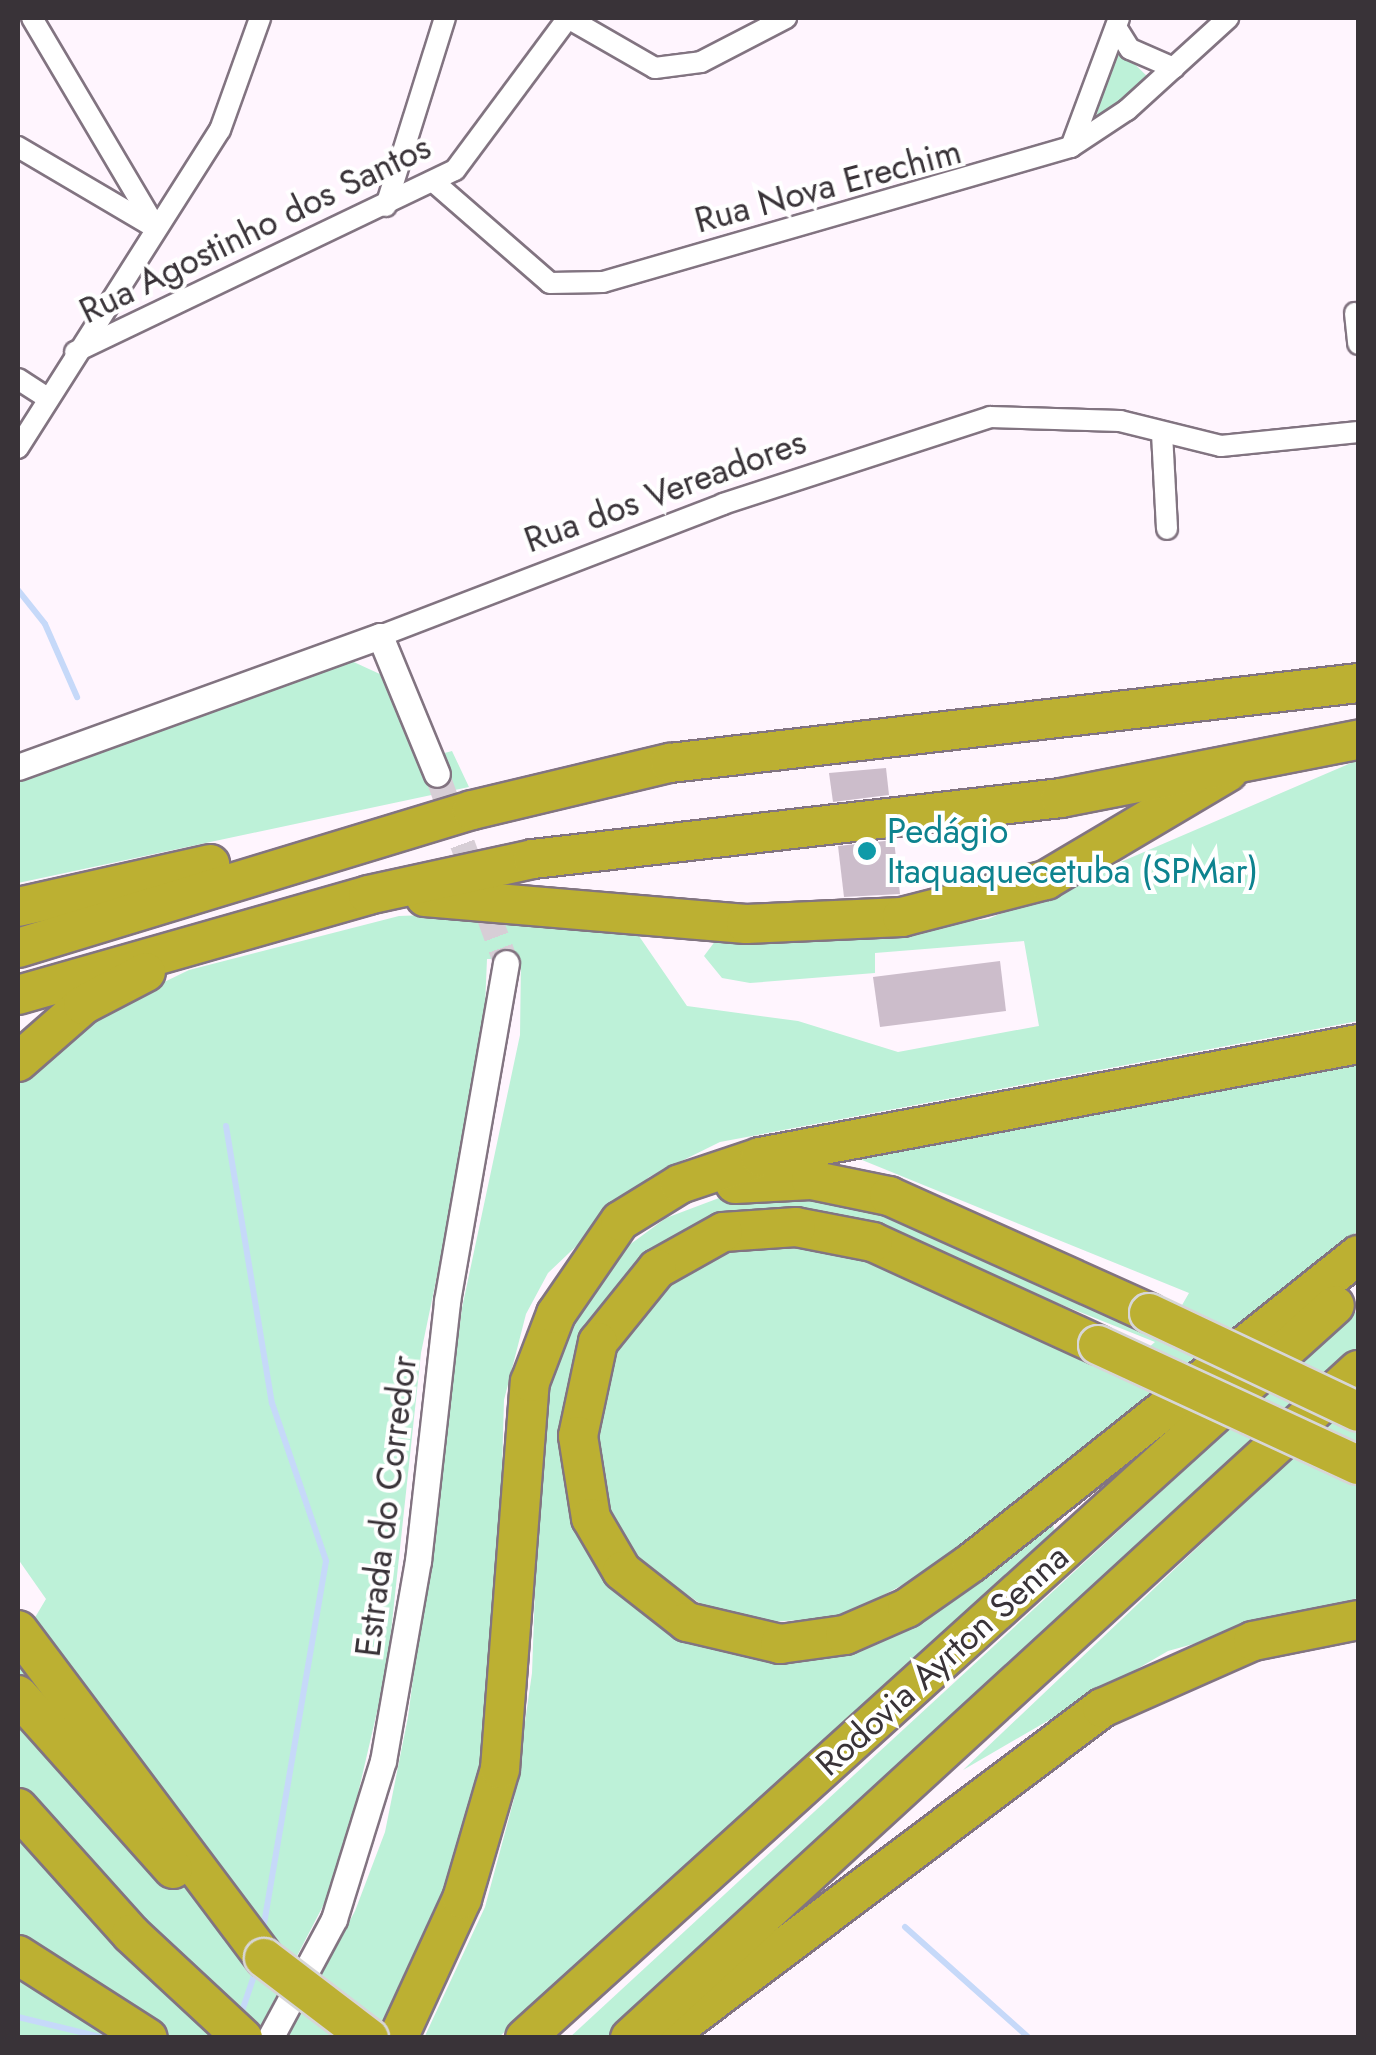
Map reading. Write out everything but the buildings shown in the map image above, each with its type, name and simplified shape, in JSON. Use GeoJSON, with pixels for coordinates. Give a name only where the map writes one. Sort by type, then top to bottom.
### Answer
{"type":"FeatureCollection","features":[{"type":"Feature","properties":{"kind":"highway"},"geometry":{"type":"LineString","coordinates":[[928,726],[1358,658]]}},
{"type":"Feature","properties":{"kind":"highway"},"geometry":{"type":"LineString","coordinates":[[18,907],[734,751],[928,726],[1358,682]]}},
{"type":"Feature","properties":{"kind":"highway"},"geometry":{"type":"LineString","coordinates":[[18,995],[204,946],[368,895],[552,856],[1061,798],[1350,743]]}},
{"type":"Feature","properties":{"kind":"highway"},"geometry":{"type":"LineString","coordinates":[[368,895],[746,924],[902,917],[1046,880],[1244,762]]}},
{"type":"Feature","properties":{"kind":"highway"},"geometry":{"type":"LineString","coordinates":[[18,948],[472,810]]}},
{"type":"Feature","properties":{"kind":"highway"},"geometry":{"type":"LineString","coordinates":[[18,1062],[83,1005],[204,946]]}},
{"type":"Feature","properties":{"kind":"highway"},"geometry":{"type":"LineString","coordinates":[[398,2038],[485,1836],[512,1687],[530,1382],[556,1314],[645,1201],[722,1167],[1358,1044]]}},
{"type":"Feature","properties":{"kind":"highway"},"geometry":{"type":"LineString","coordinates":[[594,1261],[688,1199],[765,1179],[811,1180],[936,1213],[1358,1412]]}},
{"type":"Feature","properties":{"kind":"highway"},"geometry":{"type":"LineString","coordinates":[[1358,1255],[971,1563],[907,1608],[845,1635],[764,1643],[686,1622],[622,1571],[591,1518],[578,1436],[598,1342],[657,1269],[723,1232],[796,1226],[874,1242],[1098,1345],[1358,1464]]}},
{"type":"Feature","properties":{"kind":"highway","name":"Rodovia Ayrton Senna"},"geometry":{"type":"LineString","coordinates":[[525,2038],[1358,1283]]}},
{"type":"Feature","properties":{"kind":"highway","name":"Rodovia Ayrton Senna"},"geometry":{"type":"LineString","coordinates":[[630,2038],[1358,1370]]}},
{"type":"Feature","properties":{"kind":"highway"},"geometry":{"type":"LineString","coordinates":[[664,2038],[1102,1708],[1252,1642],[1358,1620]]}},
{"type":"Feature","properties":{"kind":"highway"},"geometry":{"type":"LineString","coordinates":[[18,1630],[264,1958]]}},
{"type":"Feature","properties":{"kind":"highway"},"geometry":{"type":"LineString","coordinates":[[18,1695],[123,1819],[264,1958],[369,2038]]}},
{"type":"Feature","properties":{"kind":"highway"},"geometry":{"type":"LineString","coordinates":[[18,1808],[132,1934],[243,2038]]}},
{"type":"Feature","properties":{"kind":"highway"},"geometry":{"type":"LineString","coordinates":[[18,1954],[148,2038]]}},
{"type":"Feature","properties":{"kind":"street"},"geometry":{"type":"LineString","coordinates":[[32,18],[156,228]]}},
{"type":"Feature","properties":{"kind":"street"},"geometry":{"type":"LineString","coordinates":[[18,448],[46,397],[220,130],[260,18]]}},
{"type":"Feature","properties":{"kind":"street"},"geometry":{"type":"LineString","coordinates":[[386,206],[444,18]]}},
{"type":"Feature","properties":{"kind":"street"},"geometry":{"type":"LineString","coordinates":[[568,18],[654,68],[702,62],[757,25],[786,18]]}},
{"type":"Feature","properties":{"kind":"street","name":"Rua Agostinho dos Santos"},"geometry":{"type":"LineString","coordinates":[[75,352],[435,183],[468,158],[568,18]]}},
{"type":"Feature","properties":{"kind":"street","name":"Rua Nova Erechim"},"geometry":{"type":"LineString","coordinates":[[435,183],[550,284],[573,285],[1071,147],[1174,68],[1228,18]]}},
{"type":"Feature","properties":{"kind":"street"},"geometry":{"type":"LineString","coordinates":[[1117,22],[1130,49],[1174,68]]}},
{"type":"Feature","properties":{"kind":"street"},"geometry":{"type":"LineString","coordinates":[[1071,147],[1117,22]]}},
{"type":"Feature","properties":{"kind":"street"},"geometry":{"type":"LineString","coordinates":[[18,147],[156,228]]}},
{"type":"Feature","properties":{"kind":"street"},"geometry":{"type":"LineString","coordinates":[[1355,313],[1358,344]]}},
{"type":"Feature","properties":{"kind":"street"},"geometry":{"type":"LineString","coordinates":[[18,378],[46,397]]}},
{"type":"Feature","properties":{"kind":"street","name":"Rua dos Vereadores"},"geometry":{"type":"LineString","coordinates":[[18,767],[942,428],[1036,414],[1220,446],[1358,432]]}},
{"type":"Feature","properties":{"kind":"street"},"geometry":{"type":"LineString","coordinates":[[1162,433],[1167,529]]}},
{"type":"Feature","properties":{"kind":"street"},"geometry":{"type":"LineString","coordinates":[[380,636],[437,774]]}},
{"type":"Feature","properties":{"kind":"street","name":"Estrada do Corredor"},"geometry":{"type":"LineString","coordinates":[[270,2038],[334,1919],[383,1762],[418,1561],[447,1300],[506,963]]}},
{"type":"Feature","properties":{"kind":"green space"},"geometry":{"type":"Polygon","coordinates":[[[1115,45],[1151,80],[1094,125],[1115,45]]]}},
{"type":"Feature","properties":{"kind":"green space"},"geometry":{"type":"Polygon","coordinates":[[[345,658],[382,675],[419,760],[452,751],[469,787],[18,883],[18,774],[345,658]]]}},
{"type":"Feature","properties":{"kind":"green space"},"geometry":{"type":"Polygon","coordinates":[[[1358,760],[1358,1021],[720,1142],[649,1177],[548,1273],[526,1314],[504,1400],[497,1648],[485,1761],[455,1879],[383,2037],[287,2037],[355,1911],[385,1832],[408,1717],[462,1308],[520,1035],[521,959],[487,959],[483,1054],[421,1353],[387,1669],[339,1875],[255,2037],[18,2037],[18,1646],[46,1599],[18,1559],[18,1078],[67,1029],[189,970],[399,916],[530,911],[630,923],[687,1006],[798,1021],[898,1052],[1039,1026],[1024,941],[875,953],[875,973],[750,983],[722,978],[704,956],[719,936],[800,941],[988,919],[1358,760]]]}},
{"type":"Feature","properties":{"kind":"green space"},"geometry":{"type":"Polygon","coordinates":[[[1358,1052],[1358,1231],[955,1557],[842,1617],[770,1622],[701,1604],[645,1566],[622,1536],[593,1474],[592,1411],[608,1343],[646,1295],[722,1245],[761,1235],[838,1239],[1118,1374],[1155,1342],[834,1214],[728,1217],[636,1270],[581,1350],[571,1451],[613,1552],[695,1620],[756,1640],[801,1641],[885,1624],[1106,1471],[1053,1521],[1054,1531],[499,2037],[424,2038],[485,1907],[514,1799],[532,1673],[542,1395],[566,1320],[606,1262],[666,1218],[735,1192],[843,1192],[1170,1326],[1189,1293],[835,1149],[1358,1052]]]}},
{"type":"Feature","properties":{"kind":"green space"},"geometry":{"type":"Polygon","coordinates":[[[1358,1310],[1358,1351],[1349,1360],[611,2037],[569,2038],[1358,1310]]]}},
{"type":"Feature","properties":{"kind":"green space"},"geometry":{"type":"Polygon","coordinates":[[[1358,1395],[1358,1598],[1168,1651],[963,1770],[1358,1395]]]}},
{"type":"Feature","properties":{"kind":"waterway"},"geometry":{"type":"LineString","coordinates":[[18,590],[45,624],[77,697]]}},
{"type":"Feature","properties":{"kind":"waterway"},"geometry":{"type":"LineString","coordinates":[[226,1126],[272,1403],[326,1561],[263,1930]]}},
{"type":"Feature","properties":{"kind":"waterway"},"geometry":{"type":"LineString","coordinates":[[905,1927],[1029,2038]]}},
{"type":"Feature","properties":{"kind":"waterway"},"geometry":{"type":"LineString","coordinates":[[240,2017],[257,1967]]}},
{"type":"Feature","properties":{"kind":"waterway"},"geometry":{"type":"LineString","coordinates":[[18,2017],[105,2038]]}},
{"type":"Feature","properties":{"kind":"tunnel"},"geometry":{"type":"LineString","coordinates":[[437,774],[506,963]]}},
{"type":"Feature","properties":{"kind":"place","name":"Pedágio Itaquaquecetuba (SPMar)"},"geometry":{"type":"Point","coordinates":[867,851]}}]}
